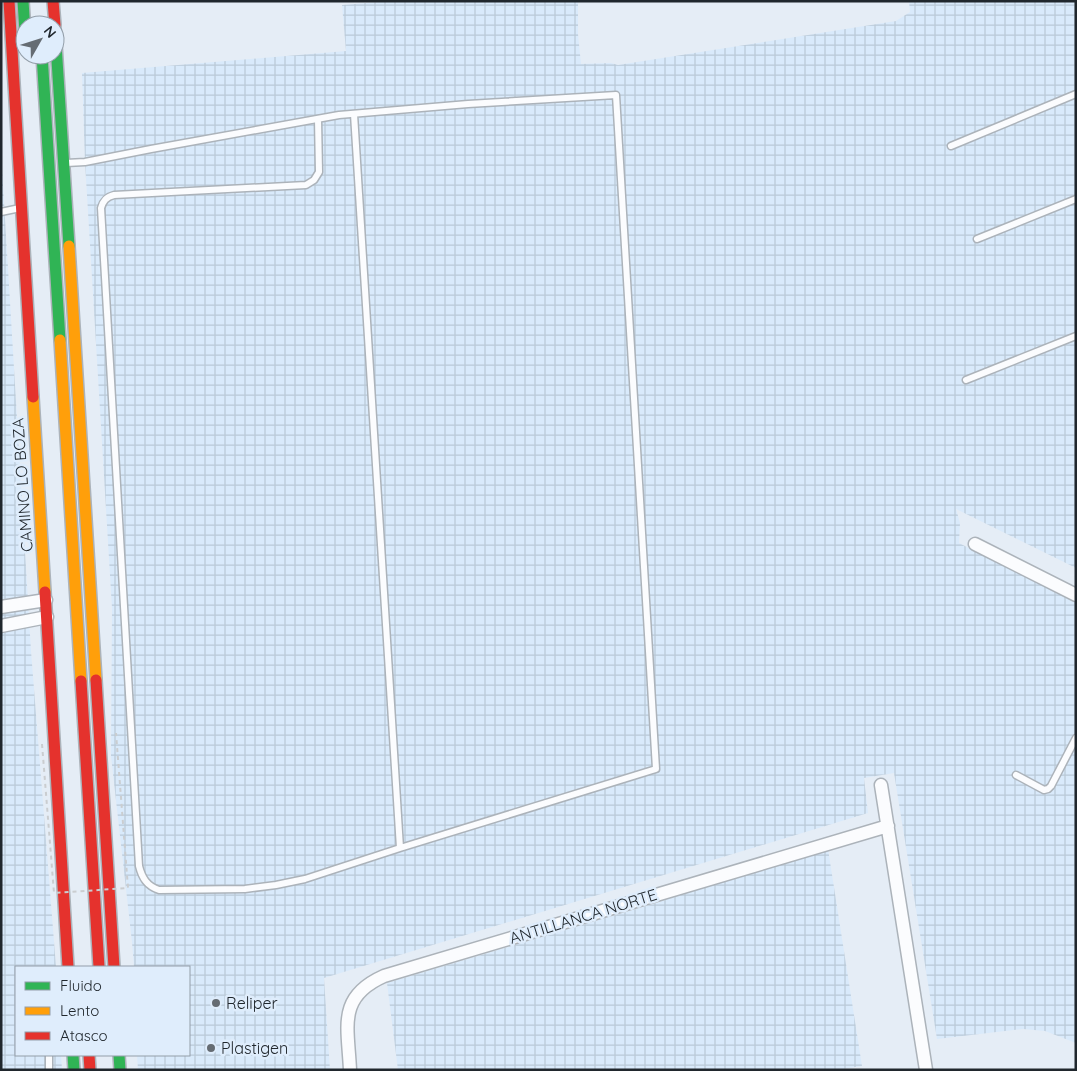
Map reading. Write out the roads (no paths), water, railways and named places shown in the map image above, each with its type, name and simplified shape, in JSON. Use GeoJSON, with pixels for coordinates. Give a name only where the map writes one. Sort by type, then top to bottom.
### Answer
{"type":"FeatureCollection","features":[{"type":"Feature","properties":{"kind":"main road","name":"CAMINO LO BOZA"},"geometry":{"type":"LineString","coordinates":[[9,1],[68,966]]}},
{"type":"Feature","properties":{"kind":"main road"},"geometry":{"type":"LineString","coordinates":[[23,1],[24,15]]}},
{"type":"Feature","properties":{"kind":"main road"},"geometry":{"type":"LineString","coordinates":[[53,1],[54,15]]}},
{"type":"Feature","properties":{"kind":"main road"},"geometry":{"type":"LineString","coordinates":[[43,65],[99,966]]}},
{"type":"Feature","properties":{"kind":"main road"},"geometry":{"type":"LineString","coordinates":[[57,65],[114,966]]}},
{"type":"Feature","properties":{"kind":"main road"},"geometry":{"type":"LineString","coordinates":[[73,1056],[74,1070]]}},
{"type":"Feature","properties":{"kind":"main road"},"geometry":{"type":"LineString","coordinates":[[89,1056],[90,1070]]}},
{"type":"Feature","properties":{"kind":"main road"},"geometry":{"type":"LineString","coordinates":[[119,1056],[120,1070]]}},
{"type":"Feature","properties":{"kind":"street"},"geometry":{"type":"LineString","coordinates":[[975,544],[1076,595]]}},
{"type":"Feature","properties":{"kind":"street"},"geometry":{"type":"LineString","coordinates":[[1,607],[46,600]]}},
{"type":"Feature","properties":{"kind":"street"},"geometry":{"type":"LineString","coordinates":[[1,626],[46,617]]}},
{"type":"Feature","properties":{"kind":"street"},"geometry":{"type":"LineString","coordinates":[[881,785],[926,1070]]}},
{"type":"Feature","properties":{"kind":"street","name":"ANTILLANCA NORTE"},"geometry":{"type":"LineString","coordinates":[[350,1070],[347,1023],[349,1010],[359,992],[375,980],[888,826]]}},
{"type":"Feature","properties":{"kind":"lane"},"geometry":{"type":"LineString","coordinates":[[951,146],[1076,94]]}},
{"type":"Feature","properties":{"kind":"lane"},"geometry":{"type":"LineString","coordinates":[[63,163],[85,162],[318,119],[354,114],[468,104],[616,96],[656,769],[305,879],[276,885],[252,888],[159,890],[147,883],[139,866],[101,208],[107,198],[114,195],[306,185],[319,172],[318,119]]}},
{"type":"Feature","properties":{"kind":"lane"},"geometry":{"type":"LineString","coordinates":[[354,114],[400,848]]}},
{"type":"Feature","properties":{"kind":"lane"},"geometry":{"type":"LineString","coordinates":[[977,239],[1076,199]]}},
{"type":"Feature","properties":{"kind":"lane"},"geometry":{"type":"LineString","coordinates":[[1,212],[21,208]]}},
{"type":"Feature","properties":{"kind":"lane"},"geometry":{"type":"LineString","coordinates":[[966,380],[1076,336]]}},
{"type":"Feature","properties":{"kind":"lane"},"geometry":{"type":"LineString","coordinates":[[1016,775],[1044,790],[1048,789],[1076,738]]}},
{"type":"Feature","properties":{"kind":"lane"},"geometry":{"type":"LineString","coordinates":[[49,1056],[49,1070]]}},
{"type":"Feature","properties":{"kind":"place","name":"Reliper"},"geometry":{"type":"Point","coordinates":[216,1003]}},
{"type":"Feature","properties":{"kind":"place","name":"Plastigen"},"geometry":{"type":"Point","coordinates":[211,1048]}}]}
